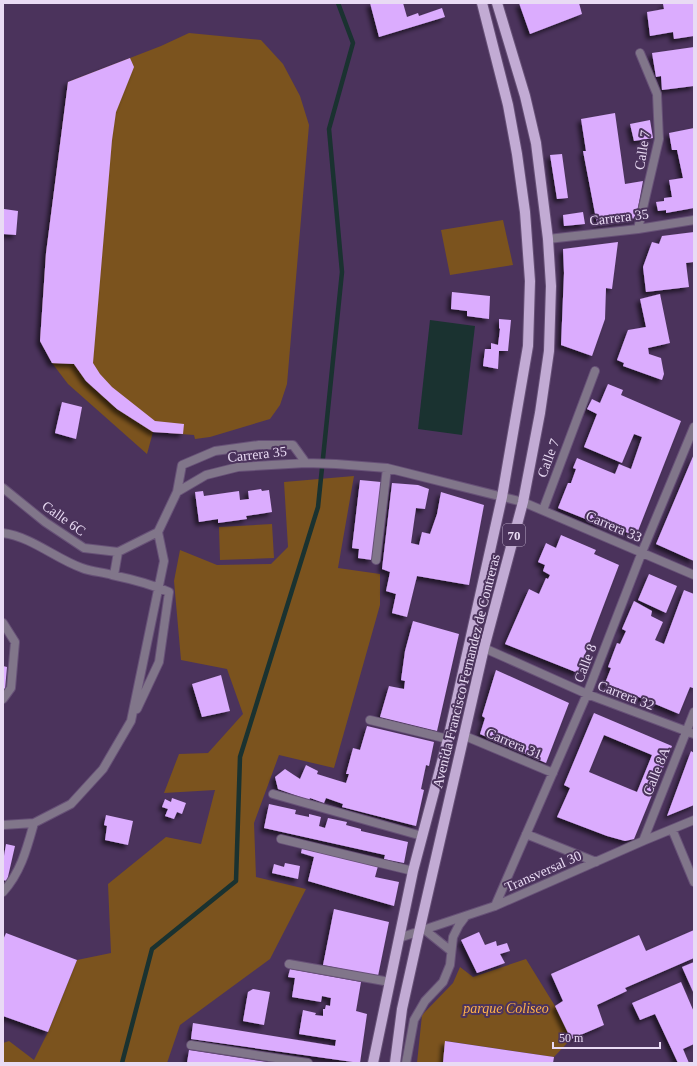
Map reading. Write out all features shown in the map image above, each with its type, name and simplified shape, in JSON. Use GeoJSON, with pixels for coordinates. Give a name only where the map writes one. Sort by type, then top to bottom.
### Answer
{"type":"FeatureCollection","features":[{"type":"Feature","properties":{"kind":"main road","name":"Avenida Francisco Fernandez de Contreras"},"geometry":{"type":"LineString","coordinates":[[373,1063],[414,871],[448,739],[502,497],[528,346],[530,281],[525,212],[508,105],[482,3]]}},
{"type":"Feature","properties":{"kind":"main road","name":"Avenida Francisco Fernandez de Contreras"},"geometry":{"type":"LineString","coordinates":[[395,1063],[402,1009],[422,931],[484,648],[523,502],[540,412],[549,351],[551,286],[548,238],[536,143],[525,96],[496,3]]}},
{"type":"Feature","properties":{"kind":"street","name":"Calle 7"},"geometry":{"type":"LineString","coordinates":[[638,229],[659,139],[657,94],[640,53]]}},
{"type":"Feature","properties":{"kind":"street","name":"Carrera 35"},"geometry":{"type":"LineString","coordinates":[[548,238],[638,229],[694,220]]}},
{"type":"Feature","properties":{"kind":"street","name":"Calle 7"},"geometry":{"type":"LineString","coordinates":[[543,510],[595,371]]}},
{"type":"Feature","properties":{"kind":"street","name":"Calle 8"},"geometry":{"type":"LineString","coordinates":[[495,906],[587,694],[642,552],[694,428]]}},
{"type":"Feature","properties":{"kind":"street"},"geometry":{"type":"LineString","coordinates":[[131,721],[164,561],[158,532],[177,492],[182,465],[214,451],[259,444],[293,445],[306,463]]}},
{"type":"Feature","properties":{"kind":"street","name":"Carrera 35"},"geometry":{"type":"LineString","coordinates":[[177,492],[206,475],[238,467],[317,463],[387,468]]}},
{"type":"Feature","properties":{"kind":"street","name":"Carrera 33"},"geometry":{"type":"LineString","coordinates":[[387,468],[523,502],[694,575]]}},
{"type":"Feature","properties":{"kind":"street"},"geometry":{"type":"LineString","coordinates":[[376,560],[387,468]]}},
{"type":"Feature","properties":{"kind":"street","name":"Calle 6C"},"geometry":{"type":"LineString","coordinates":[[3,488],[45,522],[84,548],[118,552]]}},
{"type":"Feature","properties":{"kind":"street"},"geometry":{"type":"LineString","coordinates":[[114,575],[118,552],[158,532]]}},
{"type":"Feature","properties":{"kind":"street"},"geometry":{"type":"LineString","coordinates":[[3,533],[34,544],[82,568],[114,575],[169,592],[159,662],[131,721],[103,769],[71,804],[34,823],[3,825]]}},
{"type":"Feature","properties":{"kind":"street"},"geometry":{"type":"LineString","coordinates":[[3,623],[15,642],[11,688],[3,699]]}},
{"type":"Feature","properties":{"kind":"street","name":"Carrera 32"},"geometry":{"type":"LineString","coordinates":[[484,648],[587,694],[690,733]]}},
{"type":"Feature","properties":{"kind":"street","name":"Calle 8A"},"geometry":{"type":"LineString","coordinates":[[643,841],[690,733],[694,712]]}},
{"type":"Feature","properties":{"kind":"street"},"geometry":{"type":"LineString","coordinates":[[370,720],[448,739]]}},
{"type":"Feature","properties":{"kind":"street","name":"Carrera 31"},"geometry":{"type":"LineString","coordinates":[[465,736],[553,773]]}},
{"type":"Feature","properties":{"kind":"street"},"geometry":{"type":"LineString","coordinates":[[272,794],[422,836]]}},
{"type":"Feature","properties":{"kind":"street","name":"Transversal 30"},"geometry":{"type":"LineString","coordinates":[[399,938],[495,906],[694,820]]}},
{"type":"Feature","properties":{"kind":"street"},"geometry":{"type":"LineString","coordinates":[[3,892],[10,884],[25,856],[34,823]]}},
{"type":"Feature","properties":{"kind":"street"},"geometry":{"type":"LineString","coordinates":[[672,829],[694,882]]}},
{"type":"Feature","properties":{"kind":"street"},"geometry":{"type":"LineString","coordinates":[[526,834],[596,862]]}},
{"type":"Feature","properties":{"kind":"street"},"geometry":{"type":"LineString","coordinates":[[281,838],[414,871]]}},
{"type":"Feature","properties":{"kind":"street"},"geometry":{"type":"LineString","coordinates":[[406,1063],[414,1020],[425,1001],[443,982],[450,965],[453,937],[465,916]]}},
{"type":"Feature","properties":{"kind":"street"},"geometry":{"type":"LineString","coordinates":[[422,931],[451,951]]}},
{"type":"Feature","properties":{"kind":"street"},"geometry":{"type":"LineString","coordinates":[[289,964],[390,982]]}},
{"type":"Feature","properties":{"kind":"street"},"geometry":{"type":"LineString","coordinates":[[191,1045],[308,1063]]}},
{"type":"Feature","properties":{"kind":"green space"},"geometry":{"type":"Polygon","coordinates":[[[189,33],[261,40],[283,64],[300,96],[309,125],[287,384],[280,405],[270,419],[210,437],[195,439],[194,435],[153,432],[147,454],[68,384],[52,363],[40,341],[46,253],[68,82],[161,46],[189,33]]]}},
{"type":"Feature","properties":{"kind":"green space"},"geometry":{"type":"Polygon","coordinates":[[[503,220],[513,265],[450,275],[441,230],[503,220]]]}},
{"type":"Feature","properties":{"kind":"green space"},"geometry":{"type":"Polygon","coordinates":[[[354,476],[338,568],[380,574],[380,605],[334,768],[279,755],[254,823],[256,877],[306,889],[270,959],[180,1025],[167,1063],[3,1063],[3,1043],[9,1041],[34,1060],[48,1032],[77,960],[111,953],[108,884],[166,837],[201,844],[215,790],[164,793],[179,754],[208,753],[243,714],[227,669],[181,660],[174,581],[180,550],[217,565],[271,564],[288,547],[284,482],[354,476]]]}},
{"type":"Feature","properties":{"kind":"green space"},"geometry":{"type":"Polygon","coordinates":[[[272,524],[274,558],[220,560],[219,527],[272,524]]]}},
{"type":"Feature","properties":{"kind":"green space","name":"parque Coliseo"},"geometry":{"type":"Polygon","coordinates":[[[526,959],[555,1006],[571,1039],[554,1057],[446,1041],[443,1063],[417,1063],[422,1015],[453,983],[460,967],[473,977],[526,959]]]}},
{"type":"Feature","properties":{"kind":"shaded area"},"geometry":{"type":"Polygon","coordinates":[[[430,320],[475,326],[462,435],[418,429],[430,320]]]}},
{"type":"Feature","properties":{"kind":"building"},"geometry":{"type":"Polygon","coordinates":[[[370,3],[403,3],[407,17],[418,13],[419,16],[442,8],[445,17],[379,37],[370,3]]]}},
{"type":"Feature","properties":{"kind":"building"},"geometry":{"type":"Polygon","coordinates":[[[519,3],[579,3],[582,14],[530,34],[519,3]]]}},
{"type":"Feature","properties":{"kind":"building"},"geometry":{"type":"Polygon","coordinates":[[[694,3],[694,36],[674,39],[673,32],[650,36],[647,12],[664,9],[663,4],[694,3]]]}},
{"type":"Feature","properties":{"kind":"building"},"geometry":{"type":"Polygon","coordinates":[[[694,47],[694,86],[662,90],[661,76],[656,77],[652,53],[694,47]]]}},
{"type":"Feature","properties":{"kind":"building"},"geometry":{"type":"Polygon","coordinates":[[[130,58],[134,67],[116,112],[112,140],[93,363],[100,374],[112,387],[155,421],[184,424],[183,434],[153,432],[117,409],[86,381],[74,364],[52,363],[40,341],[46,253],[68,82],[130,58]]]}},
{"type":"Feature","properties":{"kind":"building"},"geometry":{"type":"Polygon","coordinates":[[[615,113],[625,184],[643,181],[636,218],[597,224],[583,151],[586,151],[581,119],[615,113]]]}},
{"type":"Feature","properties":{"kind":"building"},"geometry":{"type":"Polygon","coordinates":[[[650,120],[653,138],[634,141],[630,124],[650,120]]]}},
{"type":"Feature","properties":{"kind":"building"},"geometry":{"type":"Polygon","coordinates":[[[694,128],[694,208],[666,213],[666,210],[658,211],[656,202],[664,201],[664,198],[672,197],[669,180],[683,178],[677,150],[672,150],[669,133],[694,128]]]}},
{"type":"Feature","properties":{"kind":"building"},"geometry":{"type":"Polygon","coordinates":[[[562,154],[568,198],[557,199],[550,155],[562,154]]]}},
{"type":"Feature","properties":{"kind":"building"},"geometry":{"type":"Polygon","coordinates":[[[4,209],[18,211],[16,235],[3,234],[4,209]]]}},
{"type":"Feature","properties":{"kind":"building"},"geometry":{"type":"Polygon","coordinates":[[[583,212],[585,224],[564,226],[563,215],[583,212]]]}},
{"type":"Feature","properties":{"kind":"building"},"geometry":{"type":"Polygon","coordinates":[[[694,232],[694,262],[686,263],[689,287],[646,292],[643,267],[652,242],[659,244],[662,236],[694,232]]]}},
{"type":"Feature","properties":{"kind":"building"},"geometry":{"type":"Polygon","coordinates":[[[618,242],[612,289],[606,288],[605,319],[592,356],[561,345],[564,273],[563,249],[618,242]]]}},
{"type":"Feature","properties":{"kind":"building"},"geometry":{"type":"Polygon","coordinates":[[[452,292],[490,296],[489,319],[467,316],[467,311],[451,309],[452,292]]]}},
{"type":"Feature","properties":{"kind":"building"},"geometry":{"type":"Polygon","coordinates":[[[660,294],[670,343],[648,348],[649,354],[661,358],[664,374],[662,380],[623,366],[624,363],[617,360],[628,330],[646,327],[640,299],[660,294]]]}},
{"type":"Feature","properties":{"kind":"building"},"geometry":{"type":"Polygon","coordinates":[[[499,319],[511,320],[508,351],[499,351],[498,369],[483,366],[485,349],[491,349],[491,343],[498,345],[500,329],[499,319]]]}},
{"type":"Feature","properties":{"kind":"building"},"geometry":{"type":"Polygon","coordinates":[[[608,384],[623,390],[621,395],[681,421],[636,536],[600,522],[598,524],[558,508],[568,483],[571,483],[576,469],[573,468],[577,458],[615,474],[619,464],[631,469],[642,437],[634,434],[622,463],[584,447],[597,414],[587,409],[592,399],[600,403],[608,384]]]}},
{"type":"Feature","properties":{"kind":"building"},"geometry":{"type":"Polygon","coordinates":[[[62,402],[82,407],[76,439],[55,433],[62,402]]]}},
{"type":"Feature","properties":{"kind":"building"},"geometry":{"type":"Polygon","coordinates":[[[694,454],[694,561],[656,544],[694,454]]]}},
{"type":"Feature","properties":{"kind":"building"},"geometry":{"type":"Polygon","coordinates":[[[360,480],[381,482],[372,560],[358,558],[359,549],[352,548],[360,480]]]}},
{"type":"Feature","properties":{"kind":"building"},"geometry":{"type":"Polygon","coordinates":[[[392,483],[418,485],[429,489],[425,509],[416,508],[411,543],[419,545],[422,532],[430,534],[437,514],[441,492],[484,505],[469,585],[417,576],[407,617],[392,613],[396,594],[386,591],[390,572],[382,569],[392,483]]]}},
{"type":"Feature","properties":{"kind":"building"},"geometry":{"type":"Polygon","coordinates":[[[261,489],[262,491],[269,490],[272,512],[246,516],[247,519],[218,523],[218,519],[199,522],[195,492],[203,491],[204,496],[239,491],[240,500],[249,499],[248,491],[261,489]]]}},
{"type":"Feature","properties":{"kind":"building"},"geometry":{"type":"Polygon","coordinates":[[[561,535],[596,550],[594,554],[619,565],[578,673],[505,644],[529,589],[539,594],[546,578],[548,579],[550,575],[543,571],[545,565],[538,562],[546,543],[556,548],[561,535]]]}},
{"type":"Feature","properties":{"kind":"building"},"geometry":{"type":"Polygon","coordinates":[[[649,574],[677,586],[666,613],[638,600],[649,574]]]}},
{"type":"Feature","properties":{"kind":"building"},"geometry":{"type":"Polygon","coordinates":[[[684,590],[694,594],[694,686],[693,688],[690,687],[679,714],[605,683],[611,668],[608,667],[617,643],[620,644],[626,631],[622,629],[634,601],[652,611],[651,616],[663,622],[655,640],[664,644],[684,590]]]}},
{"type":"Feature","properties":{"kind":"building"},"geometry":{"type":"Polygon","coordinates":[[[413,621],[459,634],[437,731],[380,717],[389,686],[404,689],[405,681],[401,680],[405,651],[413,621]]]}},
{"type":"Feature","properties":{"kind":"building"},"geometry":{"type":"Polygon","coordinates":[[[3,666],[7,667],[5,689],[3,689],[3,666]]]}},
{"type":"Feature","properties":{"kind":"building"},"geometry":{"type":"Polygon","coordinates":[[[496,670],[569,703],[546,763],[480,734],[485,718],[482,716],[496,670]]]}},
{"type":"Feature","properties":{"kind":"building"},"geometry":{"type":"Polygon","coordinates":[[[221,675],[230,711],[202,717],[192,684],[221,675]]]}},
{"type":"Feature","properties":{"kind":"building"},"geometry":{"type":"Polygon","coordinates":[[[594,713],[672,746],[634,839],[625,841],[607,836],[557,817],[570,788],[564,785],[594,713]],[[604,735],[589,772],[637,792],[652,755],[604,735]]]}},
{"type":"Feature","properties":{"kind":"building"},"geometry":{"type":"Polygon","coordinates":[[[367,726],[434,742],[429,766],[426,765],[421,789],[424,790],[416,826],[342,807],[343,804],[326,798],[324,803],[310,798],[309,800],[278,789],[275,777],[285,769],[300,779],[306,765],[318,771],[317,774],[346,783],[349,774],[346,774],[353,748],[360,750],[367,726]]]}},
{"type":"Feature","properties":{"kind":"building"},"geometry":{"type":"Polygon","coordinates":[[[691,751],[694,753],[694,805],[667,816],[691,751]]]}},
{"type":"Feature","properties":{"kind":"building"},"geometry":{"type":"Polygon","coordinates":[[[172,798],[186,803],[182,814],[177,812],[174,819],[165,816],[168,809],[162,807],[165,799],[171,802],[172,798]]]}},
{"type":"Feature","properties":{"kind":"building"},"geometry":{"type":"Polygon","coordinates":[[[269,804],[296,810],[295,814],[309,817],[309,814],[321,817],[319,826],[325,828],[328,818],[347,822],[346,825],[361,829],[361,831],[408,842],[404,863],[384,859],[385,855],[264,828],[269,804]]]}},
{"type":"Feature","properties":{"kind":"building"},"geometry":{"type":"Polygon","coordinates":[[[106,815],[133,821],[128,845],[105,840],[107,826],[104,825],[106,815]]]}},
{"type":"Feature","properties":{"kind":"building"},"geometry":{"type":"Polygon","coordinates":[[[6,844],[15,846],[7,881],[3,880],[3,855],[4,856],[6,844]]]}},
{"type":"Feature","properties":{"kind":"building"},"geometry":{"type":"Polygon","coordinates":[[[302,848],[316,852],[316,850],[378,866],[375,877],[399,882],[394,906],[308,881],[314,857],[301,853],[302,848]]]}},
{"type":"Feature","properties":{"kind":"building"},"geometry":{"type":"Polygon","coordinates":[[[285,863],[300,866],[298,879],[272,873],[274,864],[284,867],[285,863]]]}},
{"type":"Feature","properties":{"kind":"building"},"geometry":{"type":"Polygon","coordinates":[[[334,909],[389,922],[378,976],[323,965],[334,909]]]}},
{"type":"Feature","properties":{"kind":"building"},"geometry":{"type":"Polygon","coordinates":[[[694,930],[694,958],[625,988],[627,991],[597,1005],[604,1025],[571,1039],[555,1006],[563,1001],[551,974],[639,935],[646,951],[694,930]]]}},
{"type":"Feature","properties":{"kind":"building"},"geometry":{"type":"Polygon","coordinates":[[[479,932],[485,945],[496,941],[497,946],[507,943],[510,951],[500,954],[505,963],[477,973],[461,940],[479,932]]]}},
{"type":"Feature","properties":{"kind":"building"},"geometry":{"type":"Polygon","coordinates":[[[6,933],[77,960],[48,1032],[3,1016],[3,940],[6,933]]]}},
{"type":"Feature","properties":{"kind":"building"},"geometry":{"type":"Polygon","coordinates":[[[694,962],[694,994],[682,967],[694,962]]]}},
{"type":"Feature","properties":{"kind":"building"},"geometry":{"type":"Polygon","coordinates":[[[290,969],[361,982],[356,1011],[367,1014],[360,1063],[191,1039],[193,1023],[335,1046],[336,1040],[299,1034],[303,1010],[316,1013],[315,1015],[323,1016],[323,1009],[325,1009],[326,1005],[330,1006],[331,998],[322,996],[321,1002],[292,997],[295,978],[288,977],[290,969]]]}},
{"type":"Feature","properties":{"kind":"building"},"geometry":{"type":"Polygon","coordinates":[[[681,982],[694,1012],[694,1044],[683,1049],[689,1063],[678,1063],[655,1014],[640,1020],[632,1003],[681,982]]]}},
{"type":"Feature","properties":{"kind":"building"},"geometry":{"type":"Polygon","coordinates":[[[253,989],[270,992],[264,1025],[243,1021],[248,992],[253,989]]]}},
{"type":"Feature","properties":{"kind":"building"},"geometry":{"type":"Polygon","coordinates":[[[445,1041],[554,1057],[553,1063],[443,1063],[445,1041]]]}},
{"type":"Feature","properties":{"kind":"building"},"geometry":{"type":"Polygon","coordinates":[[[189,1050],[267,1062],[267,1063],[187,1063],[189,1050]]]}},
{"type":"Feature","properties":{"kind":"waterway"},"geometry":{"type":"LineString","coordinates":[[122,1063],[152,949],[236,881],[240,757],[318,507],[342,272],[329,129],[353,43],[338,3]]}}]}
